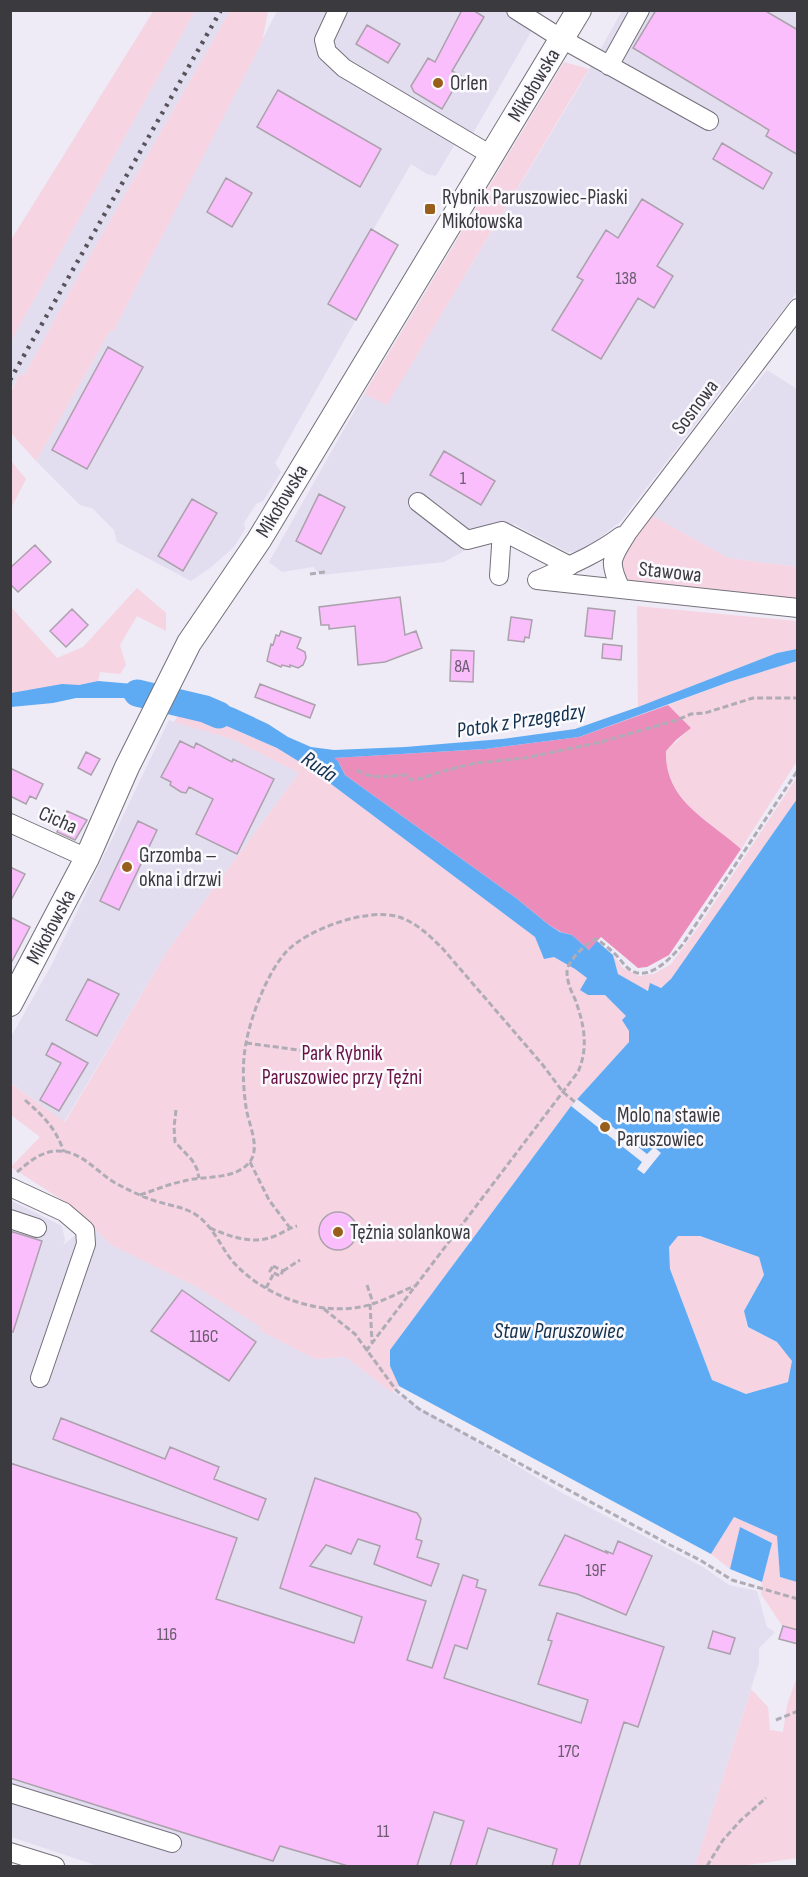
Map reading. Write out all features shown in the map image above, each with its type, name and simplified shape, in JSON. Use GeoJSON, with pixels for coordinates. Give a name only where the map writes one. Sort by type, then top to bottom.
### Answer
{"type":"FeatureCollection","features":[{"type":"Feature","properties":{"kind":"main road","name":"Mikołowska"},"geometry":{"type":"LineString","coordinates":[[10,1004],[87,858],[151,716],[194,636],[259,540],[579,10]]}},
{"type":"Feature","properties":{"kind":"street"},"geometry":{"type":"LineString","coordinates":[[338,10],[324,40],[327,52],[344,68],[492,155]]}},
{"type":"Feature","properties":{"kind":"street"},"geometry":{"type":"LineString","coordinates":[[516,10],[562,39],[709,121]]}},
{"type":"Feature","properties":{"kind":"street"},"geometry":{"type":"LineString","coordinates":[[609,66],[640,10]]}},
{"type":"Feature","properties":{"kind":"street","name":"Sosnowa"},"geometry":{"type":"LineString","coordinates":[[588,585],[608,553],[628,532],[798,309]]}},
{"type":"Feature","properties":{"kind":"street"},"geometry":{"type":"LineString","coordinates":[[418,502],[467,540],[502,531],[570,566],[608,553],[612,570],[621,589]]}},
{"type":"Feature","properties":{"kind":"street"},"geometry":{"type":"LineString","coordinates":[[499,576],[502,531]]}},
{"type":"Feature","properties":{"kind":"street","name":"Stawowa"},"geometry":{"type":"LineString","coordinates":[[570,566],[537,580],[798,608]]}},
{"type":"Feature","properties":{"kind":"street","name":"Cicha"},"geometry":{"type":"LineString","coordinates":[[10,823],[87,858]]}},
{"type":"Feature","properties":{"kind":"street"},"geometry":{"type":"LineString","coordinates":[[10,1187],[64,1212],[85,1230],[86,1244],[40,1378]]}},
{"type":"Feature","properties":{"kind":"street"},"geometry":{"type":"LineString","coordinates":[[10,1219],[37,1228]]}},
{"type":"Feature","properties":{"kind":"street"},"geometry":{"type":"LineString","coordinates":[[10,1793],[172,1843]]}},
{"type":"Feature","properties":{"kind":"street"},"geometry":{"type":"LineString","coordinates":[[10,1852],[56,1866]]}},
{"type":"Feature","properties":{"kind":"path"},"geometry":{"type":"LineString","coordinates":[[310,574],[325,572]]}},
{"type":"Feature","properties":{"kind":"path"},"geometry":{"type":"LineString","coordinates":[[357,770],[373,776],[405,775],[412,780],[419,779],[476,763],[525,758],[601,742],[747,699],[798,698]]}},
{"type":"Feature","properties":{"kind":"path"},"geometry":{"type":"LineString","coordinates":[[366,1351],[578,1072],[584,1058],[585,1033],[567,974],[568,967],[585,945],[597,939],[636,972],[647,972],[665,963],[683,944],[798,770]]}},
{"type":"Feature","properties":{"kind":"path"},"geometry":{"type":"LineString","coordinates":[[140,1195],[174,1183],[233,1173],[250,1162],[254,1149],[246,1107],[244,1058],[258,1002],[279,962],[294,944],[340,922],[370,915],[392,915],[407,920],[443,949],[563,1092],[574,1102]]}},
{"type":"Feature","properties":{"kind":"path"},"geometry":{"type":"LineString","coordinates":[[246,1043],[306,1051]]}},
{"type":"Feature","properties":{"kind":"path"},"geometry":{"type":"LineString","coordinates":[[25,1100],[50,1123],[64,1152]]}},
{"type":"Feature","properties":{"kind":"path"},"geometry":{"type":"LineString","coordinates":[[176,1110],[175,1142],[192,1160],[199,1178]]}},
{"type":"Feature","properties":{"kind":"path"},"geometry":{"type":"LineString","coordinates":[[19,1171],[43,1154],[64,1152],[82,1158],[114,1183],[202,1218],[235,1264],[266,1288],[324,1309],[372,1304],[417,1285]]}},
{"type":"Feature","properties":{"kind":"path"},"geometry":{"type":"LineString","coordinates":[[250,1162],[269,1200],[290,1228]]}},
{"type":"Feature","properties":{"kind":"path"},"geometry":{"type":"LineString","coordinates":[[210,1228],[233,1237],[250,1240],[267,1238],[297,1226]]}},
{"type":"Feature","properties":{"kind":"path"},"geometry":{"type":"LineString","coordinates":[[283,1271],[273,1266],[270,1271],[280,1276],[283,1271],[300,1260]]}},
{"type":"Feature","properties":{"kind":"path"},"geometry":{"type":"LineString","coordinates":[[266,1288],[274,1273]]}},
{"type":"Feature","properties":{"kind":"path"},"geometry":{"type":"LineString","coordinates":[[368,1286],[372,1304],[372,1343]]}},
{"type":"Feature","properties":{"kind":"path"},"geometry":{"type":"LineString","coordinates":[[324,1309],[355,1334],[396,1390],[419,1409],[700,1560],[725,1576],[741,1583],[798,1599]]}},
{"type":"Feature","properties":{"kind":"path"},"geometry":{"type":"LineString","coordinates":[[776,1720],[798,1711]]}},
{"type":"Feature","properties":{"kind":"path"},"geometry":{"type":"LineString","coordinates":[[707,1866],[723,1840],[766,1798]]}},
{"type":"Feature","properties":{"kind":"shaded area"},"geometry":{"type":"Polygon","coordinates":[[[195,11],[230,11],[25,374],[18,376],[11,390],[11,341],[195,11]]]}},
{"type":"Feature","properties":{"kind":"shaded area"},"geometry":{"type":"Polygon","coordinates":[[[277,11],[543,11],[472,135],[458,139],[436,176],[427,174],[411,164],[373,230],[398,245],[275,463],[281,472],[263,501],[256,504],[244,523],[245,529],[234,547],[191,581],[117,542],[114,530],[92,508],[80,505],[36,461],[110,331],[116,330],[116,326],[277,11]]]}},
{"type":"Feature","properties":{"kind":"shaded area"},"geometry":{"type":"Polygon","coordinates":[[[622,11],[797,11],[797,292],[621,521],[592,544],[578,551],[567,552],[514,524],[444,562],[321,575],[313,567],[282,572],[269,562],[364,394],[387,404],[578,89],[622,11]]]}},
{"type":"Feature","properties":{"kind":"shaded area"},"geometry":{"type":"Polygon","coordinates":[[[767,370],[797,389],[797,567],[728,558],[651,515],[767,370]]]}},
{"type":"Feature","properties":{"kind":"shaded area"},"geometry":{"type":"Polygon","coordinates":[[[668,705],[691,728],[666,751],[667,768],[673,783],[691,808],[741,849],[669,955],[647,967],[638,968],[601,937],[589,950],[572,935],[549,925],[516,898],[345,775],[338,761],[332,758],[485,749],[579,737],[668,705]]]}},
{"type":"Feature","properties":{"kind":"shaded area"},"geometry":{"type":"Polygon","coordinates":[[[169,720],[232,739],[299,773],[168,950],[64,1122],[11,1083],[11,1037],[52,964],[169,720]]]}},
{"type":"Feature","properties":{"kind":"shaded area"},"geometry":{"type":"Polygon","coordinates":[[[10,1200],[62,1226],[65,1240],[63,1245],[90,1224],[111,1245],[197,1287],[262,1327],[259,1330],[315,1359],[346,1357],[382,1385],[562,1493],[703,1567],[729,1585],[757,1591],[767,1627],[775,1632],[759,1648],[759,1663],[695,1866],[98,1866],[11,1837],[10,1200]]]}},
{"type":"Feature","properties":{"kind":"green space"},"geometry":{"type":"Polygon","coordinates":[[[154,10],[195,11],[11,341],[11,240],[154,10]]]}},
{"type":"Feature","properties":{"kind":"green space"},"geometry":{"type":"Polygon","coordinates":[[[230,11],[268,11],[262,42],[116,326],[116,330],[110,331],[36,461],[11,433],[11,393],[18,376],[25,374],[230,11]]]}},
{"type":"Feature","properties":{"kind":"green space"},"geometry":{"type":"Polygon","coordinates":[[[564,62],[589,69],[387,405],[364,394],[564,62]]]}},
{"type":"Feature","properties":{"kind":"green space"},"geometry":{"type":"Polygon","coordinates":[[[11,461],[26,479],[11,508],[11,461]]]}},
{"type":"Feature","properties":{"kind":"green space"},"geometry":{"type":"Polygon","coordinates":[[[651,515],[728,558],[797,567],[797,599],[630,581],[623,576],[620,558],[651,515]]]}},
{"type":"Feature","properties":{"kind":"green space"},"geometry":{"type":"Polygon","coordinates":[[[137,588],[166,613],[166,631],[137,616],[120,645],[126,665],[120,674],[100,672],[98,681],[11,693],[11,607],[57,658],[83,647],[137,588]]]}},
{"type":"Feature","properties":{"kind":"green space"},"geometry":{"type":"Polygon","coordinates":[[[637,606],[797,621],[797,649],[777,653],[638,707],[637,606]]]}},
{"type":"Feature","properties":{"kind":"green space"},"geometry":{"type":"Polygon","coordinates":[[[797,661],[797,761],[741,849],[691,808],[673,783],[667,768],[666,751],[691,728],[668,705],[729,682],[797,661]]]}},
{"type":"Feature","properties":{"kind":"green space","name":"Park Rybnik Paruszowiec przy Tężni"},"geometry":{"type":"Polygon","coordinates":[[[183,707],[277,748],[311,769],[535,937],[544,959],[554,957],[587,978],[581,990],[588,995],[605,995],[627,1016],[622,1020],[629,1031],[629,1042],[571,1106],[390,1350],[390,1366],[399,1386],[391,1392],[346,1357],[315,1359],[259,1330],[261,1327],[197,1287],[111,1245],[73,1207],[11,1167],[40,1137],[11,1115],[10,1083],[65,1122],[168,950],[299,773],[232,739],[174,722],[183,707]]]}},
{"type":"Feature","properties":{"kind":"green space"},"geometry":{"type":"Polygon","coordinates":[[[797,777],[797,799],[671,980],[663,986],[650,990],[638,987],[618,974],[613,955],[623,968],[639,976],[654,974],[671,964],[699,926],[797,777]]]}},
{"type":"Feature","properties":{"kind":"green space"},"geometry":{"type":"Polygon","coordinates":[[[678,1236],[699,1236],[759,1257],[764,1275],[744,1311],[747,1327],[777,1342],[793,1361],[788,1382],[746,1394],[712,1380],[670,1269],[669,1247],[678,1236]]]}},
{"type":"Feature","properties":{"kind":"green space"},"geometry":{"type":"Polygon","coordinates":[[[734,1517],[777,1536],[780,1577],[797,1582],[797,1631],[783,1627],[761,1594],[772,1543],[740,1528],[730,1569],[711,1554],[734,1517]]]}},
{"type":"Feature","properties":{"kind":"green space"},"geometry":{"type":"Polygon","coordinates":[[[797,1677],[797,1858],[740,1866],[695,1866],[751,1689],[768,1707],[770,1730],[783,1732],[787,1705],[797,1677]]]}},
{"type":"Feature","properties":{"kind":"water","name":"Staw Paruszowiec"},"geometry":{"type":"Polygon","coordinates":[[[797,649],[797,661],[729,682],[579,737],[485,749],[334,758],[345,775],[516,898],[549,925],[560,932],[572,935],[589,950],[597,941],[613,955],[618,974],[648,991],[650,983],[661,988],[671,979],[797,799],[797,1582],[780,1577],[777,1536],[734,1517],[711,1554],[399,1386],[390,1366],[390,1350],[571,1106],[629,1042],[629,1031],[622,1020],[626,1016],[605,995],[588,995],[580,990],[587,978],[554,957],[544,959],[535,937],[311,769],[277,748],[183,707],[191,693],[234,708],[311,747],[334,750],[502,739],[575,729],[777,653],[797,649]],[[678,1236],[669,1247],[670,1269],[712,1380],[746,1394],[788,1382],[792,1361],[777,1342],[748,1327],[744,1311],[764,1275],[759,1257],[700,1236],[678,1236]]]}},
{"type":"Feature","properties":{"kind":"water"},"geometry":{"type":"Polygon","coordinates":[[[98,681],[157,686],[149,702],[123,698],[76,698],[11,707],[11,693],[62,684],[79,685],[98,681]]]}},
{"type":"Feature","properties":{"kind":"water"},"geometry":{"type":"Polygon","coordinates":[[[740,1527],[772,1543],[762,1582],[730,1569],[740,1527]]]}},
{"type":"Feature","properties":{"kind":"pier","name":"Molo na stawie Paruszowiec"},"geometry":{"type":"Polygon","coordinates":[[[577,1099],[647,1154],[654,1147],[661,1153],[644,1174],[637,1169],[642,1162],[571,1106],[577,1099]]]}},
{"type":"Feature","properties":{"kind":"building"},"geometry":{"type":"Polygon","coordinates":[[[462,10],[473,10],[484,17],[452,71],[461,76],[442,109],[414,92],[411,86],[428,58],[435,62],[462,10]]]}},
{"type":"Feature","properties":{"kind":"building"},"geometry":{"type":"Polygon","coordinates":[[[656,10],[764,10],[798,30],[798,155],[766,136],[769,130],[633,48],[656,10]]]}},
{"type":"Feature","properties":{"kind":"building"},"geometry":{"type":"Polygon","coordinates":[[[367,25],[400,44],[388,63],[356,44],[367,25]]]}},
{"type":"Feature","properties":{"kind":"building"},"geometry":{"type":"Polygon","coordinates":[[[278,90],[381,149],[360,187],[257,127],[278,90]]]}},
{"type":"Feature","properties":{"kind":"building"},"geometry":{"type":"Polygon","coordinates":[[[722,143],[772,173],[763,189],[713,159],[722,143]]]}},
{"type":"Feature","properties":{"kind":"building"},"geometry":{"type":"Polygon","coordinates":[[[226,178],[252,193],[232,227],[207,212],[226,178]]]}},
{"type":"Feature","properties":{"kind":"building"},"geometry":{"type":"Polygon","coordinates":[[[642,199],[683,224],[657,266],[673,276],[654,308],[638,298],[601,359],[552,330],[583,280],[577,277],[606,230],[618,238],[642,199]]]}},
{"type":"Feature","properties":{"kind":"building"},"geometry":{"type":"Polygon","coordinates":[[[371,229],[398,245],[356,320],[328,304],[371,229]]]}},
{"type":"Feature","properties":{"kind":"building"},"geometry":{"type":"Polygon","coordinates":[[[108,347],[143,367],[87,469],[52,450],[108,347]]]}},
{"type":"Feature","properties":{"kind":"building"},"geometry":{"type":"Polygon","coordinates":[[[444,451],[495,481],[481,505],[430,475],[444,451]]]}},
{"type":"Feature","properties":{"kind":"building"},"geometry":{"type":"Polygon","coordinates":[[[319,494],[345,507],[321,554],[296,541],[319,494]]]}},
{"type":"Feature","properties":{"kind":"building"},"geometry":{"type":"Polygon","coordinates":[[[192,499],[217,513],[183,571],[158,556],[192,499]]]}},
{"type":"Feature","properties":{"kind":"building"},"geometry":{"type":"Polygon","coordinates":[[[35,545],[51,562],[18,592],[10,584],[10,568],[35,545]]]}},
{"type":"Feature","properties":{"kind":"building"},"geometry":{"type":"Polygon","coordinates":[[[400,597],[405,635],[416,631],[422,648],[385,662],[358,665],[355,626],[329,629],[329,625],[321,625],[319,607],[400,597]]]}},
{"type":"Feature","properties":{"kind":"building"},"geometry":{"type":"Polygon","coordinates":[[[588,608],[615,611],[612,639],[585,636],[588,608]]]}},
{"type":"Feature","properties":{"kind":"building"},"geometry":{"type":"Polygon","coordinates":[[[72,609],[88,625],[66,647],[50,631],[72,609]]]}},
{"type":"Feature","properties":{"kind":"building"},"geometry":{"type":"Polygon","coordinates":[[[511,617],[532,620],[529,638],[525,637],[524,642],[508,640],[511,617]]]}},
{"type":"Feature","properties":{"kind":"building"},"geometry":{"type":"Polygon","coordinates":[[[281,631],[301,638],[297,648],[305,652],[306,658],[303,665],[298,668],[290,665],[290,667],[282,665],[281,667],[267,661],[271,644],[273,645],[276,635],[279,636],[281,631]]]}},
{"type":"Feature","properties":{"kind":"building"},"geometry":{"type":"Polygon","coordinates":[[[603,644],[622,646],[621,660],[602,658],[603,644]]]}},
{"type":"Feature","properties":{"kind":"building"},"geometry":{"type":"Polygon","coordinates":[[[451,650],[474,651],[473,682],[450,681],[451,650]]]}},
{"type":"Feature","properties":{"kind":"building"},"geometry":{"type":"Polygon","coordinates":[[[260,684],[315,705],[310,718],[255,697],[260,684]]]}},
{"type":"Feature","properties":{"kind":"building"},"geometry":{"type":"Polygon","coordinates":[[[180,741],[194,748],[196,743],[232,762],[233,759],[274,779],[237,854],[196,834],[213,799],[189,787],[186,793],[181,792],[170,785],[171,782],[161,777],[180,741]]]}},
{"type":"Feature","properties":{"kind":"building"},"geometry":{"type":"Polygon","coordinates":[[[86,752],[100,759],[91,775],[78,768],[86,752]]]}},
{"type":"Feature","properties":{"kind":"building"},"geometry":{"type":"Polygon","coordinates":[[[10,768],[43,784],[36,799],[30,796],[26,804],[10,796],[10,768]]]}},
{"type":"Feature","properties":{"kind":"building"},"geometry":{"type":"Polygon","coordinates":[[[67,811],[87,820],[75,840],[57,832],[67,811]]]}},
{"type":"Feature","properties":{"kind":"building"},"geometry":{"type":"Polygon","coordinates":[[[138,821],[157,830],[119,910],[100,901],[138,821]]]}},
{"type":"Feature","properties":{"kind":"building"},"geometry":{"type":"Polygon","coordinates":[[[10,867],[25,874],[10,902],[10,867]]]}},
{"type":"Feature","properties":{"kind":"building"},"geometry":{"type":"Polygon","coordinates":[[[10,917],[30,927],[10,965],[10,917]]]}},
{"type":"Feature","properties":{"kind":"building"},"geometry":{"type":"Polygon","coordinates":[[[88,979],[119,994],[97,1036],[66,1020],[88,979]]]}},
{"type":"Feature","properties":{"kind":"building"},"geometry":{"type":"Polygon","coordinates":[[[52,1043],[88,1063],[59,1111],[40,1100],[61,1063],[46,1055],[52,1043]]]}},
{"type":"Feature","properties":{"kind":"building","name":"Tężnia solankowa"},"geometry":{"type":"Polygon","coordinates":[[[338,1212],[351,1218],[357,1231],[351,1244],[338,1250],[325,1244],[319,1231],[325,1218],[338,1212]]]}},
{"type":"Feature","properties":{"kind":"building"},"geometry":{"type":"Polygon","coordinates":[[[10,1231],[42,1241],[13,1332],[10,1332],[10,1231]]]}},
{"type":"Feature","properties":{"kind":"building"},"geometry":{"type":"Polygon","coordinates":[[[182,1290],[256,1342],[229,1381],[151,1331],[182,1290]]]}},
{"type":"Feature","properties":{"kind":"building"},"geometry":{"type":"Polygon","coordinates":[[[61,1418],[165,1459],[170,1447],[219,1467],[214,1479],[266,1499],[258,1520],[53,1439],[61,1418]]]}},
{"type":"Feature","properties":{"kind":"building"},"geometry":{"type":"Polygon","coordinates":[[[10,1463],[237,1538],[216,1599],[354,1643],[362,1617],[280,1588],[315,1478],[417,1513],[421,1519],[416,1539],[422,1541],[417,1557],[439,1564],[431,1586],[374,1564],[380,1546],[358,1539],[351,1554],[326,1545],[310,1566],[426,1601],[407,1660],[432,1668],[463,1575],[478,1580],[476,1587],[486,1590],[467,1649],[455,1645],[444,1678],[581,1723],[588,1700],[538,1684],[552,1641],[548,1640],[557,1613],[664,1647],[638,1727],[624,1722],[579,1866],[552,1866],[557,1849],[488,1828],[476,1866],[450,1866],[464,1821],[434,1812],[417,1866],[348,1866],[280,1846],[273,1861],[10,1778],[10,1463]]]}},
{"type":"Feature","properties":{"kind":"building"},"geometry":{"type":"Polygon","coordinates":[[[565,1535],[607,1553],[606,1551],[613,1554],[618,1541],[652,1556],[626,1615],[577,1594],[539,1585],[565,1535]]]}},
{"type":"Feature","properties":{"kind":"building"},"geometry":{"type":"Polygon","coordinates":[[[783,1626],[798,1630],[798,1644],[779,1639],[783,1626]]]}},
{"type":"Feature","properties":{"kind":"building"},"geometry":{"type":"Polygon","coordinates":[[[713,1631],[735,1638],[730,1654],[708,1648],[713,1631]]]}},
{"type":"Feature","properties":{"kind":"waterway","name":"Ruda"},"geometry":{"type":"LineString","coordinates":[[137,693],[205,709],[219,715]]}},
{"type":"Feature","properties":{"kind":"railway"},"geometry":{"type":"LineString","coordinates":[[10,380],[221,10]]}},
{"type":"Feature","properties":{"kind":"place","name":"Orlen"},"geometry":{"type":"Point","coordinates":[438,83]}},
{"type":"Feature","properties":{"kind":"place","name":"Rybnik Paruszowiec-Piaski Mikołowska"},"geometry":{"type":"Point","coordinates":[430,209]}},
{"type":"Feature","properties":{"kind":"place","name":"Grzomba – okna i drzwi"},"geometry":{"type":"Point","coordinates":[127,867]}},
{"type":"Feature","properties":{"kind":"place","name":"Molo na stawie Paruszowiec"},"geometry":{"type":"Point","coordinates":[605,1127]}},
{"type":"Feature","properties":{"kind":"place","name":"Tężnia solankowa"},"geometry":{"type":"Point","coordinates":[338,1232]}},
{"type":"Feature","properties":{"kind":"water label","name":"Potok z Przegędzy"},"geometry":{"type":"Point","coordinates":[521,721]}}]}
